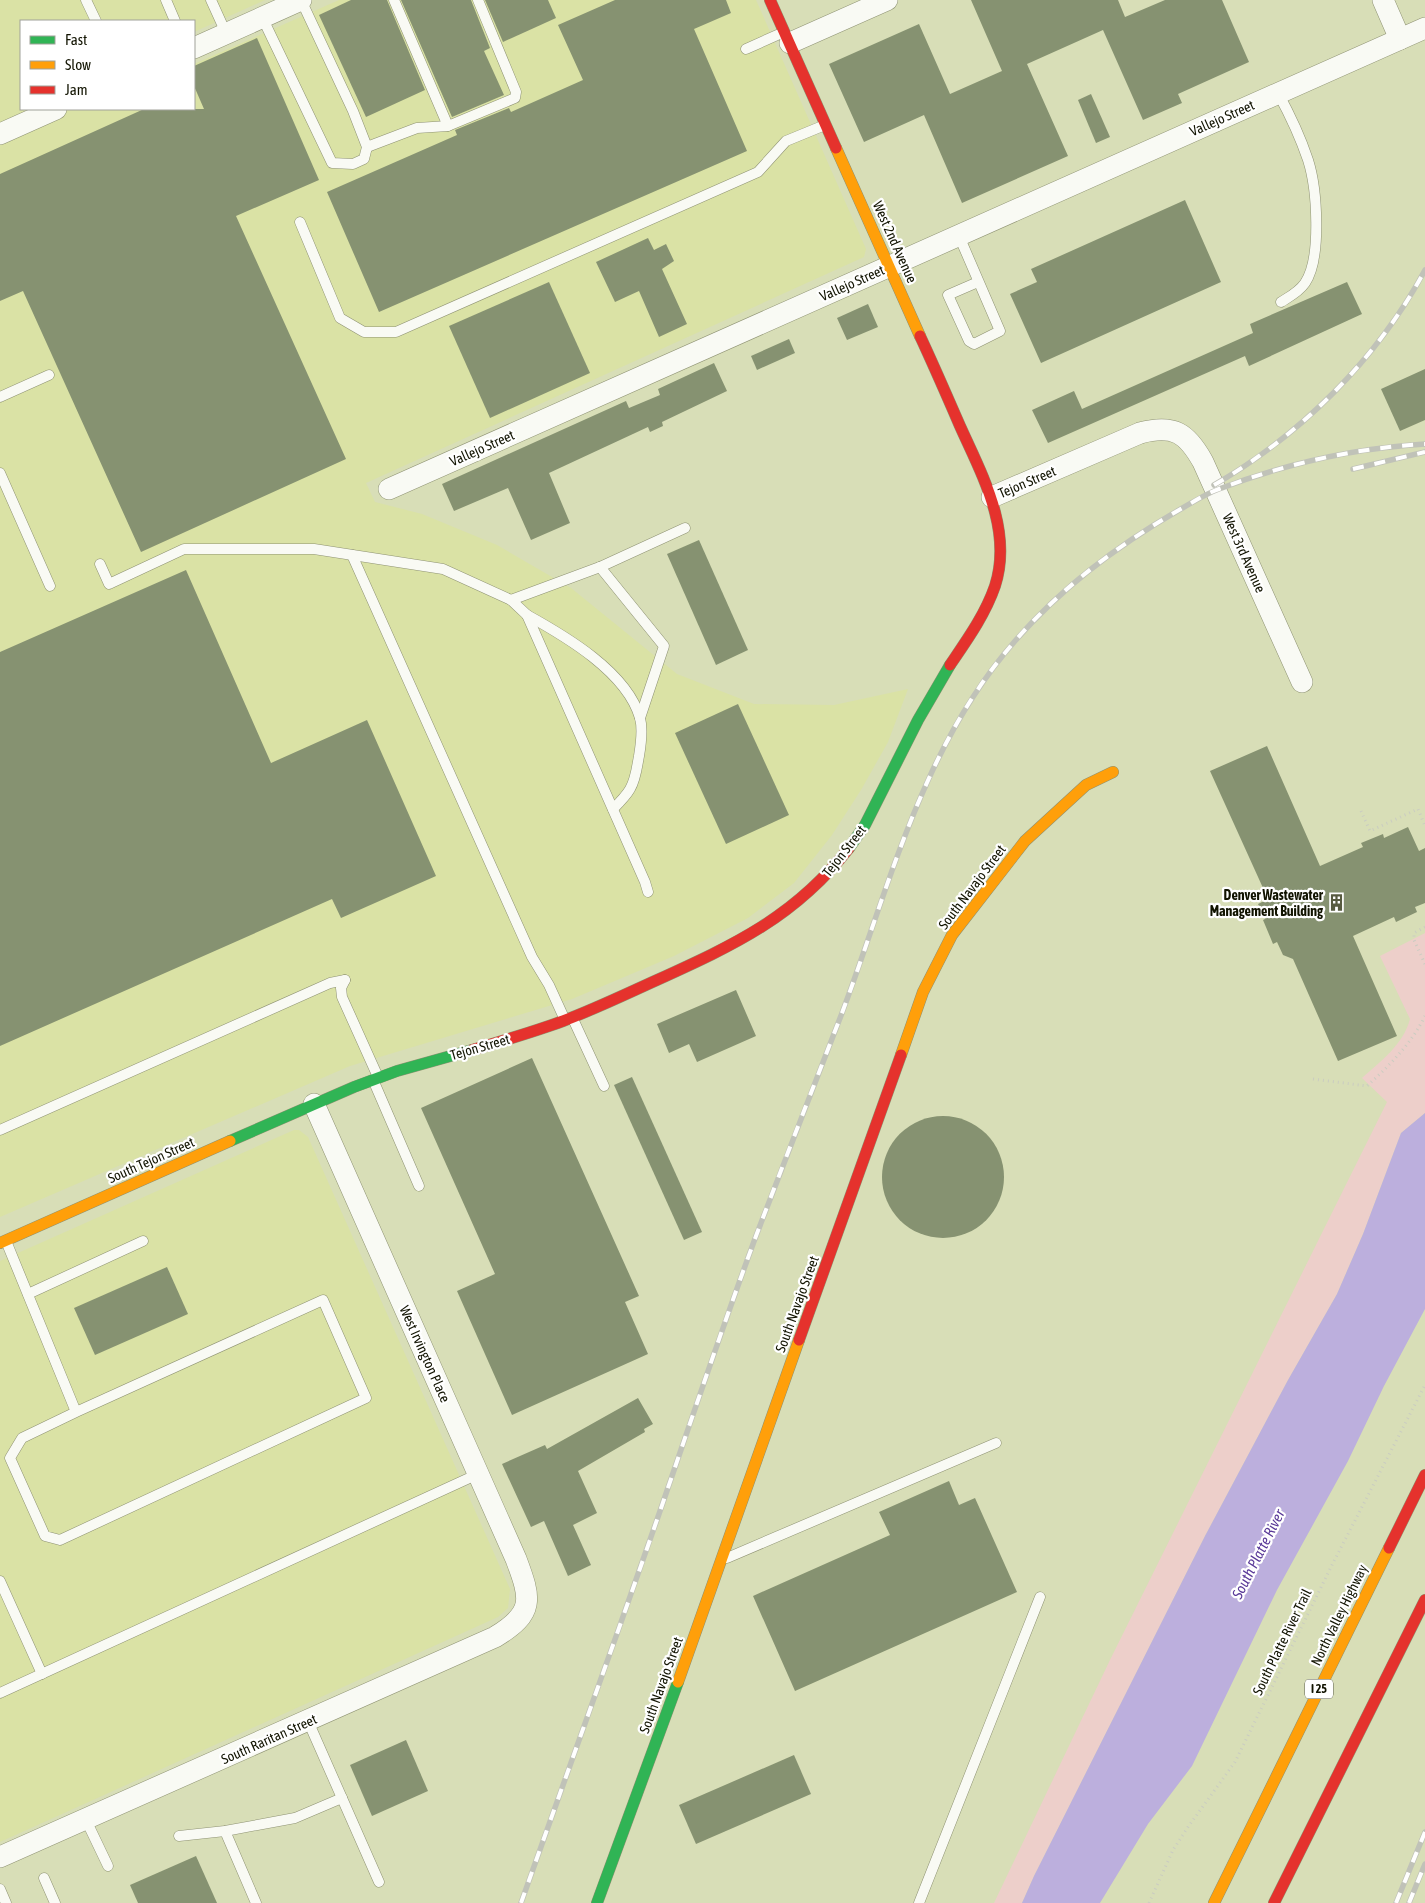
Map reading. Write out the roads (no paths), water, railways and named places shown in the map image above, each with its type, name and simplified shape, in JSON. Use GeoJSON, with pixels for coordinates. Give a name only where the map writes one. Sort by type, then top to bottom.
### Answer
{"type":"FeatureCollection","features":[{"type":"Feature","properties":{"kind":"main road","name":"West 2nd Avenue"},"geometry":{"type":"LineString","coordinates":[[770,0],[992,497]]}},
{"type":"Feature","properties":{"kind":"main road","name":"Tejon Street"},"geometry":{"type":"LineString","coordinates":[[314,1104],[375,1079],[569,1019],[728,948],[763,928],[821,881],[852,845],[864,827],[931,694],[976,628],[990,602],[996,583],[1000,545],[998,523],[992,497]]}},
{"type":"Feature","properties":{"kind":"main road","name":"South Navajo Street"},"geometry":{"type":"LineString","coordinates":[[597,1903],[722,1560],[923,992],[952,935],[1025,841],[1086,785],[1112,772]]}},
{"type":"Feature","properties":{"kind":"main road","name":"South Tejon Street"},"geometry":{"type":"LineString","coordinates":[[3,1242],[314,1104]]}},
{"type":"Feature","properties":{"kind":"main road","name":"North Valley Highway"},"geometry":{"type":"LineString","coordinates":[[1214,1903],[1425,1475]]}},
{"type":"Feature","properties":{"kind":"main road"},"geometry":{"type":"LineString","coordinates":[[1274,1903],[1425,1600]]}},
{"type":"Feature","properties":{"kind":"street"},"geometry":{"type":"LineString","coordinates":[[195,48],[301,0]]}},
{"type":"Feature","properties":{"kind":"street"},"geometry":{"type":"LineString","coordinates":[[787,38],[887,0]]}},
{"type":"Feature","properties":{"kind":"street"},"geometry":{"type":"LineString","coordinates":[[1383,0],[1400,39]]}},
{"type":"Feature","properties":{"kind":"street","name":"Vallejo Street"},"geometry":{"type":"LineString","coordinates":[[389,489],[1425,28]]}},
{"type":"Feature","properties":{"kind":"street"},"geometry":{"type":"LineString","coordinates":[[0,134],[54,110]]}},
{"type":"Feature","properties":{"kind":"street","name":"Tejon Street"},"geometry":{"type":"LineString","coordinates":[[992,497],[1140,432],[1166,428],[1176,431]]}},
{"type":"Feature","properties":{"kind":"street","name":"West 3rd Avenue"},"geometry":{"type":"LineString","coordinates":[[1176,431],[1194,446],[1203,462],[1302,682]]}},
{"type":"Feature","properties":{"kind":"street","name":"West Irvington Place"},"geometry":{"type":"LineString","coordinates":[[314,1104],[522,1575],[527,1606]]}},
{"type":"Feature","properties":{"kind":"street","name":"South Raritan Street"},"geometry":{"type":"LineString","coordinates":[[0,1857],[495,1637],[516,1624],[527,1606]]}},
{"type":"Feature","properties":{"kind":"lane"},"geometry":{"type":"LineString","coordinates":[[86,0],[96,20]]}},
{"type":"Feature","properties":{"kind":"lane"},"geometry":{"type":"LineString","coordinates":[[166,0],[175,20]]}},
{"type":"Feature","properties":{"kind":"lane"},"geometry":{"type":"LineString","coordinates":[[211,0],[226,33]]}},
{"type":"Feature","properties":{"kind":"lane"},"geometry":{"type":"LineString","coordinates":[[262,17],[332,164],[353,164],[364,159],[367,147],[353,111],[301,0]]}},
{"type":"Feature","properties":{"kind":"lane"},"geometry":{"type":"LineString","coordinates":[[394,0],[448,126]]}},
{"type":"Feature","properties":{"kind":"lane"},"geometry":{"type":"LineString","coordinates":[[367,147],[417,128],[448,126],[515,98],[516,92],[478,0]]}},
{"type":"Feature","properties":{"kind":"lane"},"geometry":{"type":"LineString","coordinates":[[746,49],[787,38]]}},
{"type":"Feature","properties":{"kind":"lane"},"geometry":{"type":"LineString","coordinates":[[1278,93],[1291,117],[1311,173],[1316,234],[1315,259],[1308,278],[1296,292],[1281,302]]}},
{"type":"Feature","properties":{"kind":"lane"},"geometry":{"type":"LineString","coordinates":[[300,222],[340,318],[364,332],[396,332],[758,172],[786,140],[826,125]]}},
{"type":"Feature","properties":{"kind":"lane"},"geometry":{"type":"LineString","coordinates":[[958,236],[1000,331],[974,344],[969,341],[948,295],[978,282]]}},
{"type":"Feature","properties":{"kind":"lane"},"geometry":{"type":"LineString","coordinates":[[0,398],[49,375]]}},
{"type":"Feature","properties":{"kind":"lane"},"geometry":{"type":"LineString","coordinates":[[0,473],[50,586]]}},
{"type":"Feature","properties":{"kind":"lane"},"geometry":{"type":"LineString","coordinates":[[511,600],[600,568],[685,528]]}},
{"type":"Feature","properties":{"kind":"lane"},"geometry":{"type":"LineString","coordinates":[[100,564],[109,584],[184,549],[314,549],[444,569],[511,600],[527,615],[583,648],[616,679],[631,698],[640,718]]}},
{"type":"Feature","properties":{"kind":"lane"},"geometry":{"type":"LineString","coordinates":[[352,555],[532,957],[569,1019],[604,1086]]}},
{"type":"Feature","properties":{"kind":"lane"},"geometry":{"type":"LineString","coordinates":[[600,568],[664,646],[640,718],[641,744],[636,771],[630,789],[613,809]]}},
{"type":"Feature","properties":{"kind":"lane"},"geometry":{"type":"LineString","coordinates":[[527,615],[646,882],[648,892]]}},
{"type":"Feature","properties":{"kind":"lane"},"geometry":{"type":"LineString","coordinates":[[0,1130],[330,983],[345,980],[341,988],[342,997],[419,1186]]}},
{"type":"Feature","properties":{"kind":"lane"},"geometry":{"type":"LineString","coordinates":[[28,1294],[143,1241]]}},
{"type":"Feature","properties":{"kind":"lane"},"geometry":{"type":"LineString","coordinates":[[3,1242],[28,1294],[76,1412]]}},
{"type":"Feature","properties":{"kind":"lane"},"geometry":{"type":"LineString","coordinates":[[323,1300],[366,1398],[60,1540],[45,1536],[10,1458],[22,1438],[76,1412],[323,1300]]}},
{"type":"Feature","properties":{"kind":"lane"},"geometry":{"type":"LineString","coordinates":[[722,1560],[996,1443]]}},
{"type":"Feature","properties":{"kind":"lane"},"geometry":{"type":"LineString","coordinates":[[0,1693],[478,1474]]}},
{"type":"Feature","properties":{"kind":"lane"},"geometry":{"type":"LineString","coordinates":[[0,1581],[42,1674]]}},
{"type":"Feature","properties":{"kind":"lane"},"geometry":{"type":"LineString","coordinates":[[919,1903],[1040,1597]]}},
{"type":"Feature","properties":{"kind":"lane"},"geometry":{"type":"LineString","coordinates":[[308,1721],[379,1882]]}},
{"type":"Feature","properties":{"kind":"lane"},"geometry":{"type":"LineString","coordinates":[[179,1836],[225,1831],[295,1818],[342,1798]]}},
{"type":"Feature","properties":{"kind":"lane"},"geometry":{"type":"LineString","coordinates":[[86,1820],[108,1866]]}},
{"type":"Feature","properties":{"kind":"lane"},"geometry":{"type":"LineString","coordinates":[[225,1831],[256,1903]]}},
{"type":"Feature","properties":{"kind":"lane"},"geometry":{"type":"LineString","coordinates":[[44,1878],[55,1903]]}},
{"type":"Feature","properties":{"kind":"lane"},"geometry":{"type":"LineString","coordinates":[[0,1889],[6,1903]]}},
{"type":"Feature","properties":{"kind":"water","name":"South Platte River"},"geometry":{"type":"Polygon","coordinates":[[[1425,1113],[1425,1309],[1384,1386],[1348,1461],[1277,1590],[1192,1766],[1148,1824],[1100,1903],[1022,1903],[1205,1536],[1288,1380],[1337,1294],[1363,1234],[1401,1133],[1425,1113]]]}},
{"type":"Feature","properties":{"kind":"railway"},"geometry":{"type":"LineString","coordinates":[[1214,485],[1277,443],[1334,392],[1361,364],[1384,334],[1425,270]]}},
{"type":"Feature","properties":{"kind":"railway"},"geometry":{"type":"LineString","coordinates":[[521,1903],[756,1236],[842,1013],[893,867],[932,772],[955,726],[983,682],[1015,641],[1051,603],[1112,553],[1156,524],[1214,491],[1269,472],[1346,453],[1425,444]]}},
{"type":"Feature","properties":{"kind":"railway"},"geometry":{"type":"LineString","coordinates":[[1353,469],[1425,452]]}},
{"type":"Feature","properties":{"kind":"railway"},"geometry":{"type":"LineString","coordinates":[[1396,1903],[1425,1832]]}},
{"type":"Feature","properties":{"kind":"railway"},"geometry":{"type":"LineString","coordinates":[[1409,1903],[1425,1864]]}},
{"type":"Feature","properties":{"kind":"place","name":"Denver Wastewater Management Building"},"geometry":{"type":"Point","coordinates":[1337,903]}}]}
